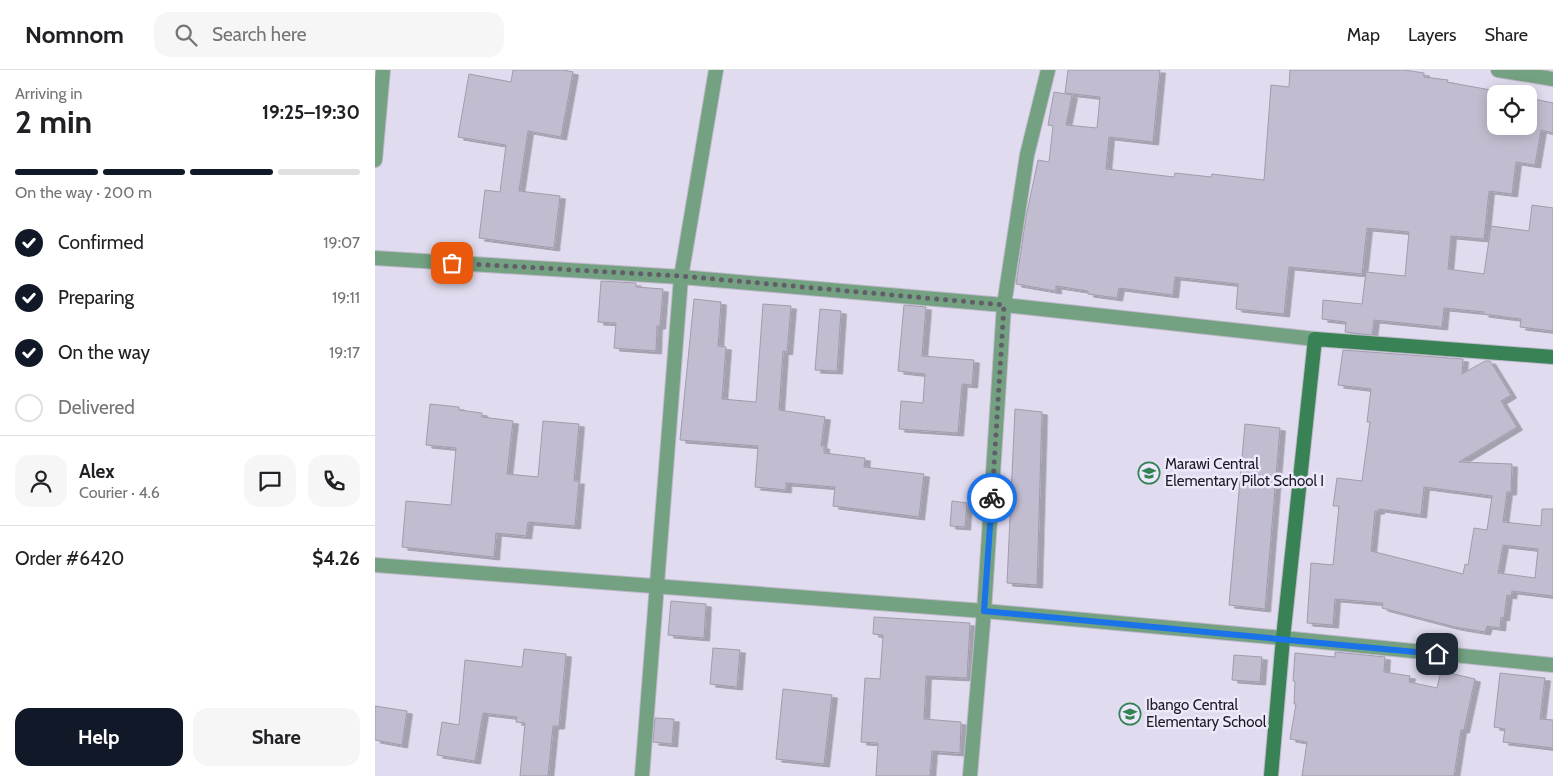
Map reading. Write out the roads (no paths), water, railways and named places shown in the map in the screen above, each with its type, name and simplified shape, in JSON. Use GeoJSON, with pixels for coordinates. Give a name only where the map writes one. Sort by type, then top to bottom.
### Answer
{"type":"FeatureCollection","features":[{"type":"Feature","properties":{"kind":"main road"},"geometry":{"type":"LineString","coordinates":[[1271,776],[1283,638],[1315,339],[1553,357]]}},
{"type":"Feature","properties":{"kind":"street"},"geometry":{"type":"LineString","coordinates":[[375,160],[383,70]]}},
{"type":"Feature","properties":{"kind":"street"},"geometry":{"type":"LineString","coordinates":[[642,776],[681,276],[716,70]]}},
{"type":"Feature","properties":{"kind":"street"},"geometry":{"type":"LineString","coordinates":[[970,776],[984,611],[1004,305],[1027,155],[1048,70]]}},
{"type":"Feature","properties":{"kind":"street"},"geometry":{"type":"LineString","coordinates":[[1497,70],[1553,79]]}},
{"type":"Feature","properties":{"kind":"street"},"geometry":{"type":"LineString","coordinates":[[375,258],[681,276],[1004,305],[1315,339]]}},
{"type":"Feature","properties":{"kind":"street"},"geometry":{"type":"LineString","coordinates":[[375,565],[984,611],[1553,665]]}},
{"type":"Feature","properties":{"kind":"place","name":"Marawi Central Elementary Pilot School I"},"geometry":{"type":"Point","coordinates":[1149,473]}},
{"type":"Feature","properties":{"kind":"place","name":"Ibango Central Elementary School"},"geometry":{"type":"Point","coordinates":[1130,714]}}]}
